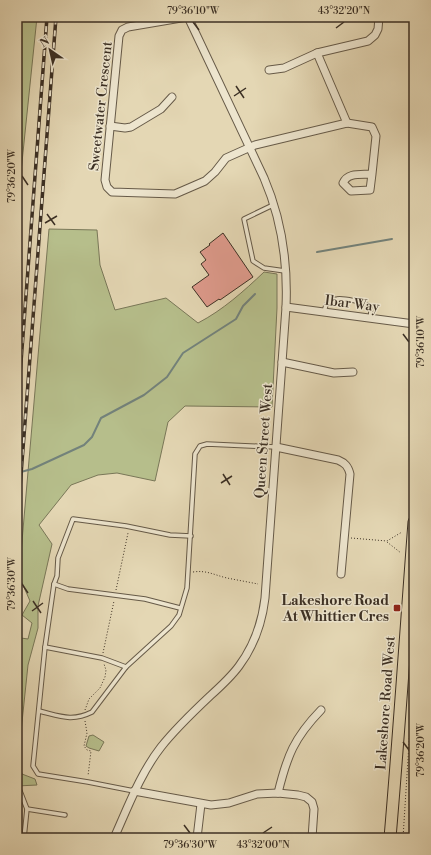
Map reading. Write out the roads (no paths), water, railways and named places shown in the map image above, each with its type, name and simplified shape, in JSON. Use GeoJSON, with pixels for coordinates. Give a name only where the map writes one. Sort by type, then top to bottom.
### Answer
{"type":"FeatureCollection","features":[{"type":"Feature","properties":{"kind":"main road","name":"Lakeshore Road West"},"geometry":{"type":"LineString","coordinates":[[390,838],[403,690],[410,631],[414,522]]}},
{"type":"Feature","properties":{"kind":"street","name":"Sweetwater Crescent"},"geometry":{"type":"LineString","coordinates":[[188,17],[128,27],[122,30],[119,36],[105,180],[107,187],[112,192],[175,194],[205,181],[215,172],[226,158],[249,147],[347,123],[368,125],[375,130],[376,136],[372,174]]}},
{"type":"Feature","properties":{"kind":"street","name":"Queen Street West"},"geometry":{"type":"LineString","coordinates":[[114,838],[134,792],[150,764],[172,733],[229,678],[244,659],[259,626],[264,607],[266,585],[286,307],[284,242],[274,204],[264,178],[188,17]]}},
{"type":"Feature","properties":{"kind":"street"},"geometry":{"type":"LineString","coordinates":[[269,70],[284,68],[318,53],[368,41],[378,30],[379,17]]}},
{"type":"Feature","properties":{"kind":"street"},"geometry":{"type":"LineString","coordinates":[[318,53],[347,123]]}},
{"type":"Feature","properties":{"kind":"street"},"geometry":{"type":"LineString","coordinates":[[110,126],[125,128],[131,127],[161,109],[172,97]]}},
{"type":"Feature","properties":{"kind":"street","name":"Ibar Way"},"geometry":{"type":"LineString","coordinates":[[286,307],[414,324]]}},
{"type":"Feature","properties":{"kind":"street"},"geometry":{"type":"LineString","coordinates":[[282,362],[334,373],[353,372]]}},
{"type":"Feature","properties":{"kind":"street"},"geometry":{"type":"LineString","coordinates":[[276,447],[345,462],[350,474],[341,574]]}},
{"type":"Feature","properties":{"kind":"street"},"geometry":{"type":"LineString","coordinates":[[278,793],[290,751],[304,729],[321,710]]}},
{"type":"Feature","properties":{"kind":"street"},"geometry":{"type":"LineString","coordinates":[[134,792],[201,804],[218,805],[257,794],[278,793],[306,797],[312,802],[314,808],[312,838]]}},
{"type":"Feature","properties":{"kind":"street"},"geometry":{"type":"LineString","coordinates":[[197,838],[201,804]]}},
{"type":"Feature","properties":{"kind":"lane"},"geometry":{"type":"LineString","coordinates":[[274,204],[244,219],[253,261],[264,268],[286,272]]}},
{"type":"Feature","properties":{"kind":"lane"},"geometry":{"type":"LineString","coordinates":[[324,312],[326,304],[337,299],[365,303],[371,310],[370,318]]}},
{"type":"Feature","properties":{"kind":"lane"},"geometry":{"type":"LineString","coordinates":[[39,711],[71,718],[92,712],[126,667],[171,626],[179,615],[187,588],[195,454],[200,446],[207,444],[276,447]]}},
{"type":"Feature","properties":{"kind":"lane"},"geometry":{"type":"LineString","coordinates":[[134,792],[88,782],[38,774],[33,766],[45,647],[54,584],[57,576],[58,558],[73,519],[126,526],[170,535],[191,536]]}},
{"type":"Feature","properties":{"kind":"lane"},"geometry":{"type":"LineString","coordinates":[[54,584],[68,589],[145,599],[180,608]]}},
{"type":"Feature","properties":{"kind":"lane"},"geometry":{"type":"LineString","coordinates":[[45,647],[102,658],[126,667]]}},
{"type":"Feature","properties":{"kind":"lane"},"geometry":{"type":"LineString","coordinates":[[20,791],[27,809],[24,838]]}},
{"type":"Feature","properties":{"kind":"lane"},"geometry":{"type":"LineString","coordinates":[[27,809],[65,815]]}},
{"type":"Feature","properties":{"kind":"waterway"},"geometry":{"type":"LineString","coordinates":[[317,252],[392,239]]}},
{"type":"Feature","properties":{"kind":"waterway"},"geometry":{"type":"LineString","coordinates":[[17,473],[32,469],[84,445],[92,437],[101,418],[144,395],[167,377],[183,353],[236,319],[243,306],[255,294]]}},
{"type":"Feature","properties":{"kind":"railway"},"geometry":{"type":"LineString","coordinates":[[17,415],[47,17]]}},
{"type":"Feature","properties":{"kind":"railway"},"geometry":{"type":"LineString","coordinates":[[17,527],[56,17]]}},
{"type":"Feature","properties":{"kind":"place","name":"Lakeshore Road At Whittier Cres"},"geometry":{"type":"Point","coordinates":[397,608]}}]}
